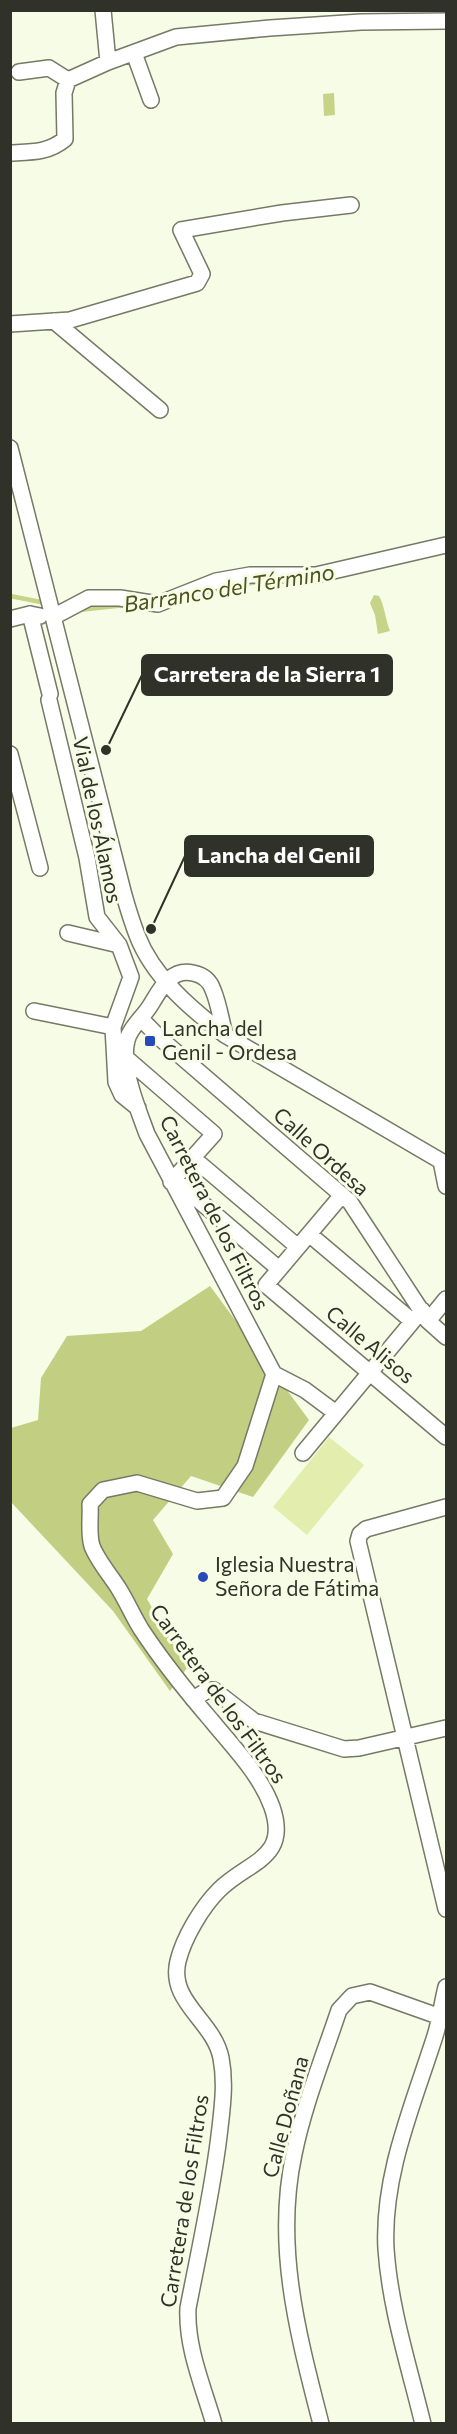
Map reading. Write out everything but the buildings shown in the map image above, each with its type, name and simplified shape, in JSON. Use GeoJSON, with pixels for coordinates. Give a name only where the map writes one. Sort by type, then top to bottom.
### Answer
{"type":"FeatureCollection","features":[{"type":"Feature","properties":{"kind":"street"},"geometry":{"type":"LineString","coordinates":[[103,10],[108,62]]}},
{"type":"Feature","properties":{"kind":"street"},"geometry":{"type":"LineString","coordinates":[[10,153],[42,152],[57,146],[65,139],[63,93],[68,80],[108,62],[176,37],[350,22],[447,21]]}},
{"type":"Feature","properties":{"kind":"street"},"geometry":{"type":"LineString","coordinates":[[134,53],[152,100]]}},
{"type":"Feature","properties":{"kind":"street"},"geometry":{"type":"LineString","coordinates":[[19,72],[49,68],[68,80]]}},
{"type":"Feature","properties":{"kind":"street"},"geometry":{"type":"LineString","coordinates":[[10,324],[70,320],[196,283],[202,274],[181,230],[282,213],[351,205]]}},
{"type":"Feature","properties":{"kind":"street"},"geometry":{"type":"LineString","coordinates":[[54,321],[160,410]]}},
{"type":"Feature","properties":{"kind":"street"},"geometry":{"type":"LineString","coordinates":[[10,448],[124,896],[137,937],[166,982],[199,1015],[225,1035],[444,1162],[447,1186]]}},
{"type":"Feature","properties":{"kind":"street"},"geometry":{"type":"LineString","coordinates":[[10,606],[30,614],[53,617],[89,598],[120,598],[158,604],[216,581],[250,574],[316,575],[447,545]]}},
{"type":"Feature","properties":{"kind":"street"},"geometry":{"type":"LineString","coordinates":[[10,619],[30,614]]}},
{"type":"Feature","properties":{"kind":"street","name":"Vial de los Álamos"},"geometry":{"type":"LineString","coordinates":[[30,614],[87,858],[97,917],[119,945],[131,977],[113,1027],[116,1082],[122,1095],[138,1108]]}},
{"type":"Feature","properties":{"kind":"street"},"geometry":{"type":"LineString","coordinates":[[10,754],[40,868]]}},
{"type":"Feature","properties":{"kind":"street"},"geometry":{"type":"LineString","coordinates":[[68,933],[119,945]]}},
{"type":"Feature","properties":{"kind":"street"},"geometry":{"type":"LineString","coordinates":[[166,982],[178,973],[187,971],[208,980],[214,990],[225,1035]]}},
{"type":"Feature","properties":{"kind":"street","name":"Carretera de los Filtros"},"geometry":{"type":"LineString","coordinates":[[166,982],[131,1030],[127,1040],[125,1057],[138,1108],[147,1134],[274,1374],[245,1466],[223,1498],[197,1501],[137,1483],[103,1490],[90,1504],[92,1545],[142,1630],[193,1699],[245,1760],[260,1782],[271,1804],[277,1832],[274,1844],[261,1860],[232,1879],[206,1906],[188,1937],[176,1974],[183,1997],[190,2009],[210,2030],[216,2041],[224,2080],[216,2166],[188,2308],[187,2324],[214,2424]]}},
{"type":"Feature","properties":{"kind":"street"},"geometry":{"type":"LineString","coordinates":[[34,1011],[113,1027]]}},
{"type":"Feature","properties":{"kind":"street","name":"Calle Ordesa"},"geometry":{"type":"LineString","coordinates":[[141,1019],[162,1040],[350,1202],[421,1318],[447,1337]]}},
{"type":"Feature","properties":{"kind":"street"},"geometry":{"type":"LineString","coordinates":[[125,1057],[214,1134],[173,1181],[279,1269],[342,1195]]}},
{"type":"Feature","properties":{"kind":"street"},"geometry":{"type":"LineString","coordinates":[[194,1158],[298,1247]]}},
{"type":"Feature","properties":{"kind":"street"},"geometry":{"type":"LineString","coordinates":[[309,1234],[421,1318]]}},
{"type":"Feature","properties":{"kind":"street","name":"Calle Alisos"},"geometry":{"type":"LineString","coordinates":[[279,1269],[266,1285],[446,1435]]}},
{"type":"Feature","properties":{"kind":"street"},"geometry":{"type":"LineString","coordinates":[[303,1453],[370,1372],[421,1318],[447,1299]]}},
{"type":"Feature","properties":{"kind":"street"},"geometry":{"type":"LineString","coordinates":[[274,1374],[305,1390],[336,1413]]}},
{"type":"Feature","properties":{"kind":"street"},"geometry":{"type":"LineString","coordinates":[[447,1507],[366,1529],[360,1534],[358,1541],[447,1908]]}},
{"type":"Feature","properties":{"kind":"street"},"geometry":{"type":"LineString","coordinates":[[193,1699],[207,1690],[214,1690],[254,1721],[344,1749],[359,1748],[447,1728]]}},
{"type":"Feature","properties":{"kind":"street"},"geometry":{"type":"LineString","coordinates":[[423,2424],[389,2277],[386,2247],[387,2214],[390,2185],[398,2153],[442,2018],[447,1987]]}},
{"type":"Feature","properties":{"kind":"street","name":"Calle Doñana"},"geometry":{"type":"LineString","coordinates":[[321,2424],[290,2294],[287,2261],[288,2187],[303,2120],[339,2010],[352,1996],[370,1992],[442,2018]]}},
{"type":"Feature","properties":{"kind":"shaded area"},"geometry":{"type":"Polygon","coordinates":[[[334,93],[335,115],[324,116],[323,94],[334,93]]]}},
{"type":"Feature","properties":{"kind":"shaded area"},"geometry":{"type":"Polygon","coordinates":[[[374,595],[381,599],[390,631],[378,634],[375,615],[370,603],[374,595]]]}},
{"type":"Feature","properties":{"kind":"shaded area"},"geometry":{"type":"Polygon","coordinates":[[[210,1286],[309,1420],[253,1497],[191,1476],[153,1520],[173,1554],[147,1599],[187,1668],[170,1691],[113,1611],[11,1502],[11,1428],[38,1420],[41,1378],[67,1336],[141,1331],[210,1286]]]}},
{"type":"Feature","properties":{"kind":"shaded area"},"geometry":{"type":"Polygon","coordinates":[[[329,1437],[364,1465],[307,1535],[273,1507],[329,1437]]]}},
{"type":"Feature","properties":{"kind":"waterway","name":"Barranco del Término"},"geometry":{"type":"LineString","coordinates":[[208,591],[262,581]]}},
{"type":"Feature","properties":{"kind":"waterway","name":"Barranco del Término"},"geometry":{"type":"LineString","coordinates":[[10,596],[46,603]]}},
{"type":"Feature","properties":{"kind":"waterway","name":"Barranco del Término"},"geometry":{"type":"LineString","coordinates":[[78,610],[126,605]]}},
{"type":"Feature","properties":{"kind":"place","name":"Carretera de la Sierra 1"},"geometry":{"type":"Point","coordinates":[106,750]}},
{"type":"Feature","properties":{"kind":"place","name":"Lancha del Genil"},"geometry":{"type":"Point","coordinates":[151,929]}},
{"type":"Feature","properties":{"kind":"place","name":"Lancha del Genil - Ordesa"},"geometry":{"type":"Point","coordinates":[150,1041]}},
{"type":"Feature","properties":{"kind":"place","name":"Iglesia Nuestra Señora de Fátima"},"geometry":{"type":"Point","coordinates":[203,1577]}}]}
